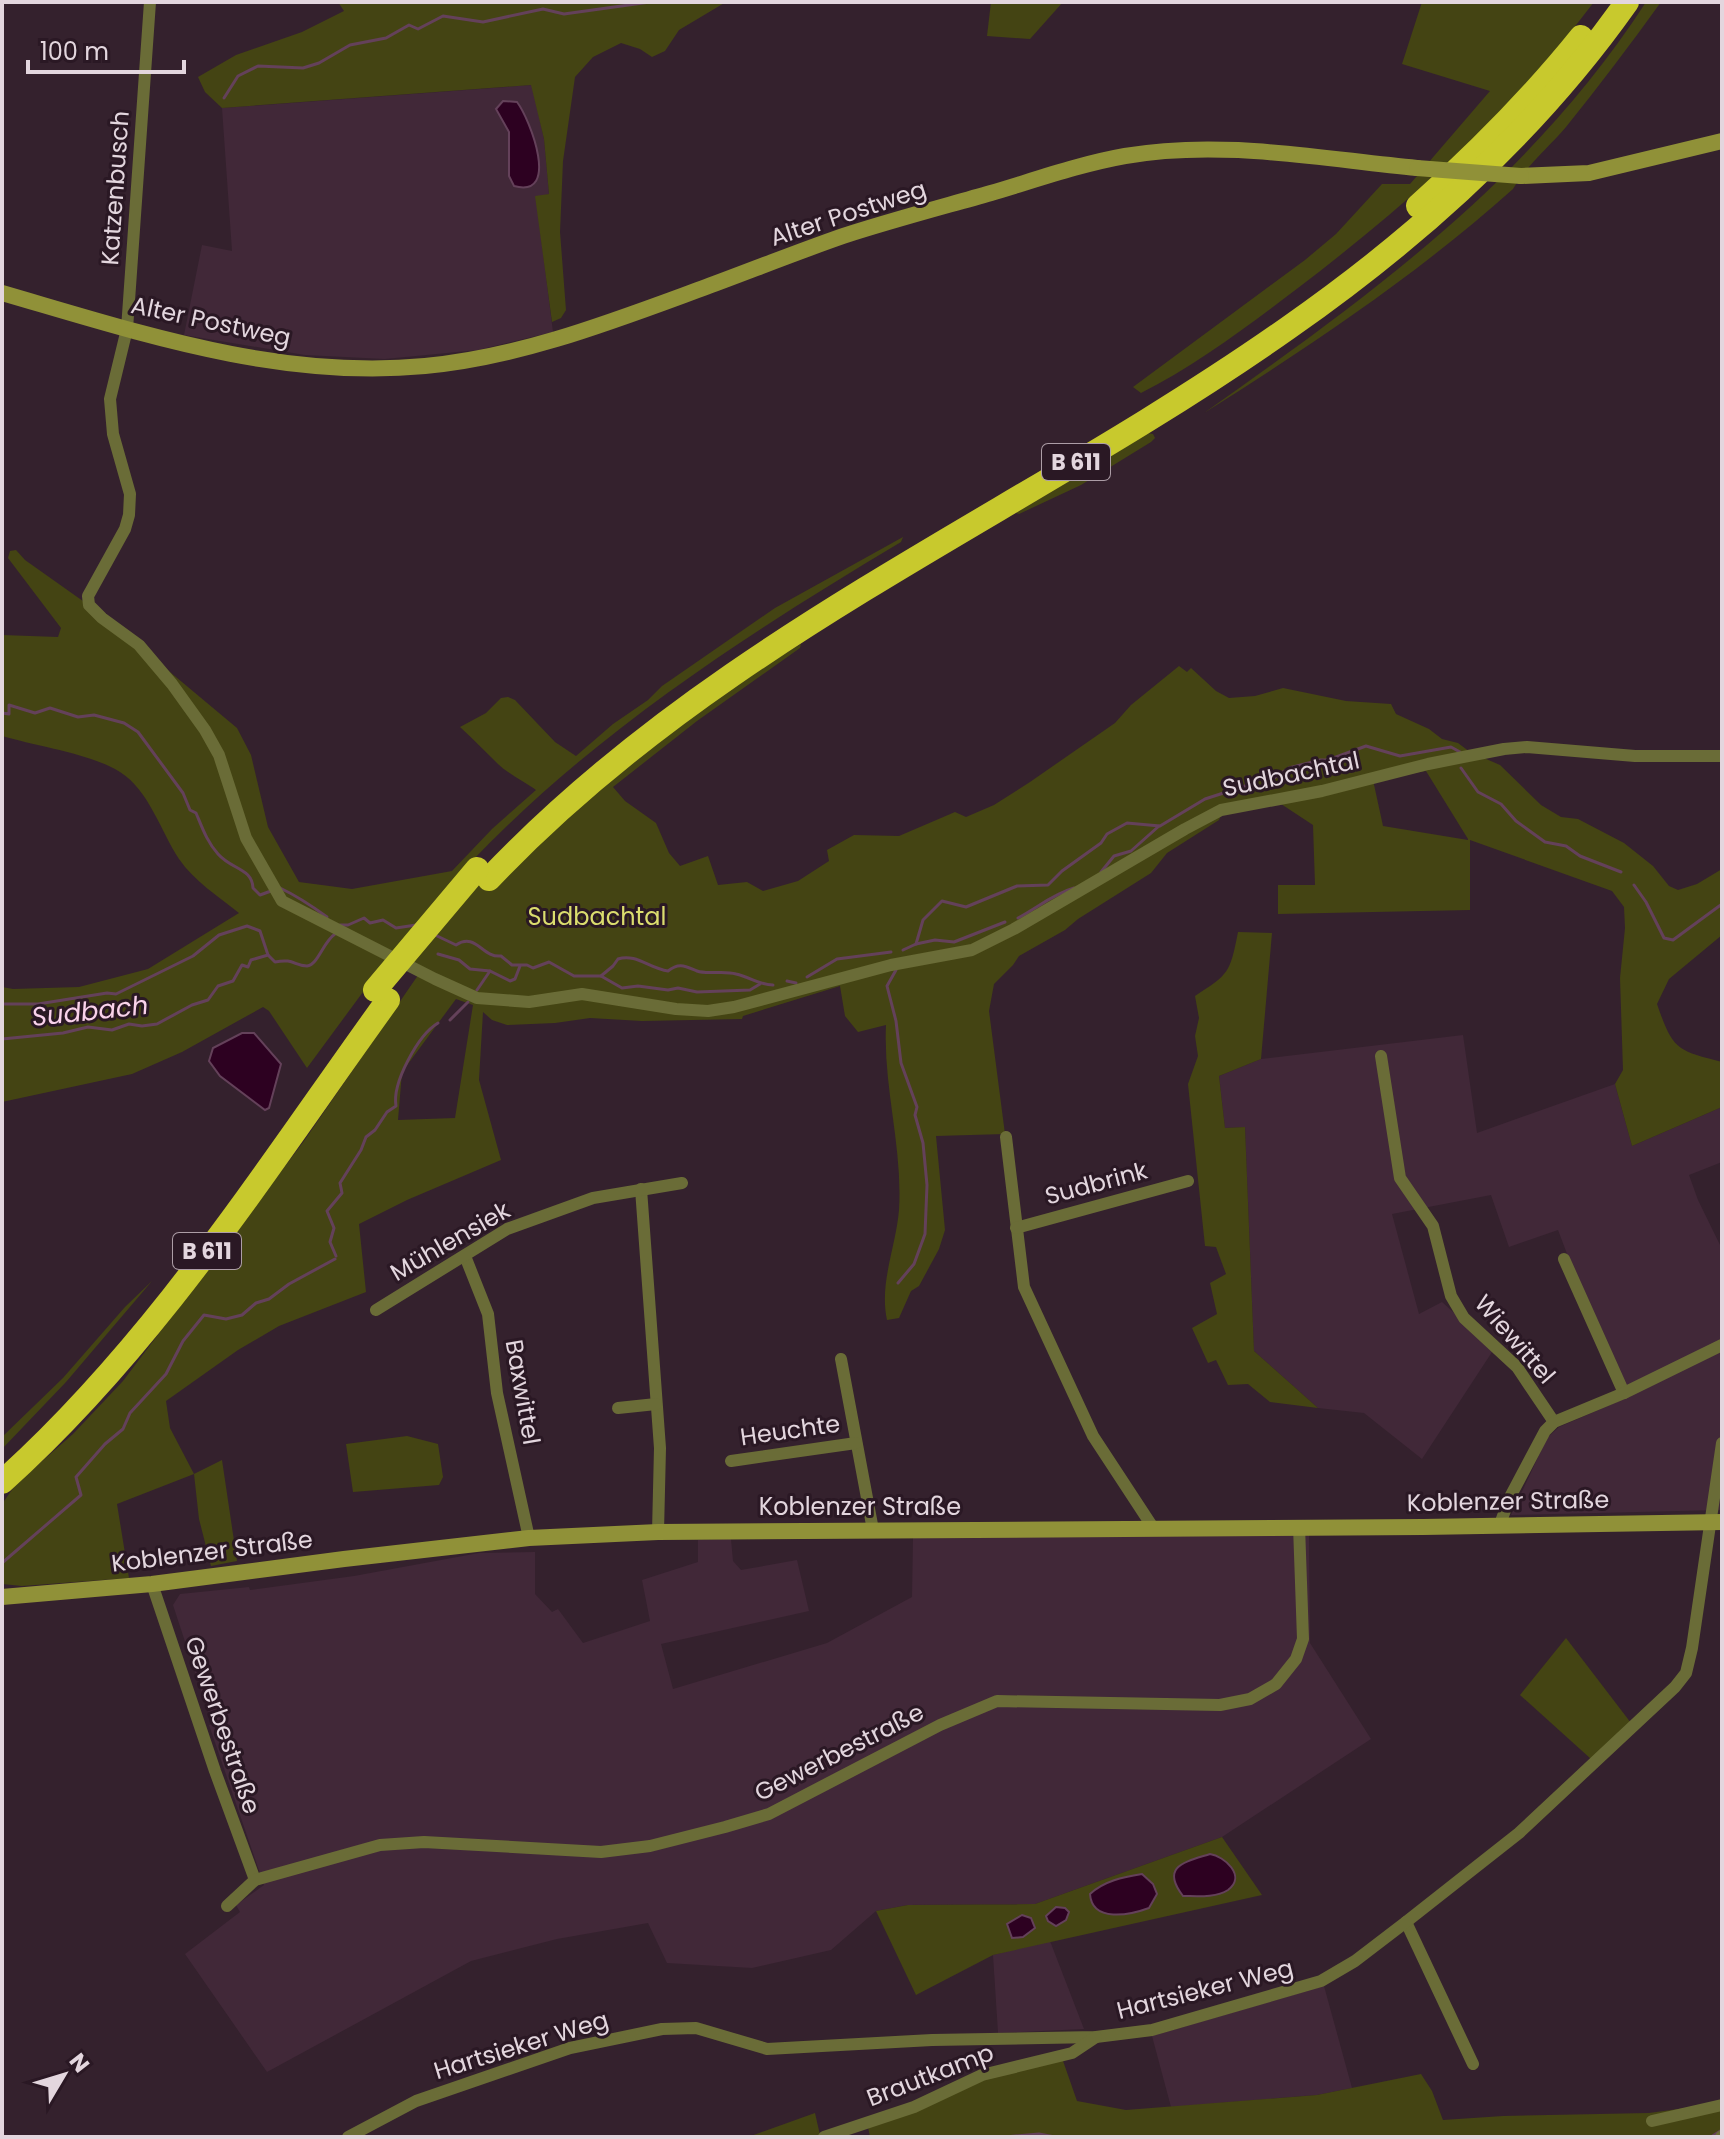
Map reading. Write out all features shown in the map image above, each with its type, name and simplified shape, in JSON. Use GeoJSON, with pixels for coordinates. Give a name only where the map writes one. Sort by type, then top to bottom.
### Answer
{"type":"FeatureCollection","features":[{"type":"Feature","properties":{"kind":"highway","name":"B 611"},"geometry":{"type":"LineString","coordinates":[[3,1459],[56,1409],[108,1352],[382,995],[548,799],[596,758],[736,652],[846,582],[1200,369],[1345,268],[1439,187],[1503,124],[1554,71],[1607,2]]}},
{"type":"Feature","properties":{"kind":"highway","name":"B 611"},"geometry":{"type":"LineString","coordinates":[[483,874],[606,769],[745,664],[843,601],[1209,381],[1354,280],[1462,189],[1518,133],[1570,77],[1627,2]]}},
{"type":"Feature","properties":{"kind":"highway","name":"B 611"},"geometry":{"type":"LineString","coordinates":[[2,1482],[116,1368],[171,1300],[382,995]]}},
{"type":"Feature","properties":{"kind":"street","name":"Katzenbusch"},"geometry":{"type":"LineString","coordinates":[[150,2],[127,329],[110,399],[113,434],[130,494],[129,515],[125,529],[88,596],[89,605],[139,645],[205,730],[219,755],[246,838],[282,901],[435,979]]}},
{"type":"Feature","properties":{"kind":"street","name":"Alter Postweg"},"geometry":{"type":"LineString","coordinates":[[2,293],[189,346],[257,359],[344,369],[422,367],[482,357],[563,337],[843,236],[1126,156],[1199,149],[1255,151],[1521,176],[1589,173],[1722,141]]}},
{"type":"Feature","properties":{"kind":"street","name":"Sudbachtal"},"geometry":{"type":"LineString","coordinates":[[435,979],[477,998],[529,1002],[582,994],[676,1009],[708,1011],[734,1007],[891,965],[972,950],[1221,810],[1322,791],[1428,764],[1504,749],[1527,747],[1635,756],[1722,756]]}},
{"type":"Feature","properties":{"kind":"street","name":"Wiewittel"},"geometry":{"type":"LineString","coordinates":[[1381,1056],[1400,1178],[1433,1226],[1451,1296],[1464,1318],[1517,1367],[1554,1422]]}},
{"type":"Feature","properties":{"kind":"street"},"geometry":{"type":"LineString","coordinates":[[1006,1137],[1024,1287],[1093,1436],[1154,1529]]}},
{"type":"Feature","properties":{"kind":"street","name":"Sudbrink"},"geometry":{"type":"LineString","coordinates":[[1016,1228],[1188,1181]]}},
{"type":"Feature","properties":{"kind":"street","name":"Mühlensiek"},"geometry":{"type":"LineString","coordinates":[[376,1310],[507,1229],[593,1198],[682,1183]]}},
{"type":"Feature","properties":{"kind":"street"},"geometry":{"type":"LineString","coordinates":[[641,1189],[660,1448],[658,1532]]}},
{"type":"Feature","properties":{"kind":"street","name":"Baxwittel"},"geometry":{"type":"LineString","coordinates":[[465,1256],[488,1314],[497,1393],[529,1538]]}},
{"type":"Feature","properties":{"kind":"street"},"geometry":{"type":"LineString","coordinates":[[1564,1259],[1624,1393]]}},
{"type":"Feature","properties":{"kind":"street"},"geometry":{"type":"LineString","coordinates":[[1500,1524],[1510,1497],[1545,1431],[1554,1422],[1624,1393],[1722,1345]]}},
{"type":"Feature","properties":{"kind":"street","name":"Heuchte"},"geometry":{"type":"LineString","coordinates":[[841,1359],[873,1530]]}},
{"type":"Feature","properties":{"kind":"street"},"geometry":{"type":"LineString","coordinates":[[618,1408],[656,1404]]}},
{"type":"Feature","properties":{"kind":"street","name":"Heuchte"},"geometry":{"type":"LineString","coordinates":[[731,1461],[856,1443]]}},
{"type":"Feature","properties":{"kind":"street","name":"Hartsieker Weg"},"geometry":{"type":"LineString","coordinates":[[348,2137],[416,2101],[570,2048],[662,2029],[696,2028],[767,2049],[932,2040],[1096,2037],[1152,2030],[1321,1981],[1355,1961],[1519,1833],[1675,1687],[1686,1673],[1716,1522],[1722,1443]]}},
{"type":"Feature","properties":{"kind":"street","name":"Koblenzer Straße"},"geometry":{"type":"LineString","coordinates":[[2,1597],[152,1584],[529,1538],[658,1532],[1716,1522]]}},
{"type":"Feature","properties":{"kind":"street","name":"Gewerbestraße"},"geometry":{"type":"LineString","coordinates":[[227,1906],[255,1880],[380,1845],[424,1842],[601,1852],[650,1846],[769,1814],[940,1725],[997,1701],[1220,1705],[1250,1699],[1276,1684],[1296,1659],[1303,1639],[1299,1526]]}},
{"type":"Feature","properties":{"kind":"street","name":"Gewerbestraße"},"geometry":{"type":"LineString","coordinates":[[152,1584],[255,1880]]}},
{"type":"Feature","properties":{"kind":"street"},"geometry":{"type":"LineString","coordinates":[[1406,1922],[1473,2064]]}},
{"type":"Feature","properties":{"kind":"street","name":"Brautkamp"},"geometry":{"type":"LineString","coordinates":[[824,2137],[914,2107],[982,2075],[1072,2053],[1096,2037]]}},
{"type":"Feature","properties":{"kind":"street"},"geometry":{"type":"LineString","coordinates":[[1652,2121],[1722,2105]]}},
{"type":"Feature","properties":{"kind":"shaded area"},"geometry":{"type":"Polygon","coordinates":[[[532,85],[544,139],[549,194],[536,197],[553,332],[478,350],[385,359],[305,355],[184,335],[202,245],[232,251],[222,108],[532,85]]]}},
{"type":"Feature","properties":{"kind":"shaded area"},"geometry":{"type":"Polygon","coordinates":[[[503,101],[517,102],[534,139],[539,170],[536,181],[528,187],[514,186],[509,176],[509,132],[496,109],[503,101]]]}},
{"type":"Feature","properties":{"kind":"shaded area"},"geometry":{"type":"Polygon","coordinates":[[[242,1033],[254,1033],[281,1064],[269,1108],[265,1110],[220,1076],[209,1061],[213,1048],[242,1033]]]}},
{"type":"Feature","properties":{"kind":"shaded area"},"geometry":{"type":"Polygon","coordinates":[[[1463,1035],[1477,1133],[1615,1084],[1632,1146],[1722,1107],[1722,1162],[1689,1175],[1722,1249],[1721,1510],[1511,1515],[1547,1438],[1559,1427],[1631,1396],[1558,1230],[1509,1247],[1491,1195],[1392,1214],[1419,1314],[1442,1302],[1494,1349],[1422,1459],[1364,1413],[1318,1408],[1254,1351],[1245,1127],[1225,1128],[1219,1076],[1261,1059],[1463,1035]]]}},
{"type":"Feature","properties":{"kind":"shaded area"},"geometry":{"type":"Polygon","coordinates":[[[1309,1534],[1310,1643],[1371,1739],[1222,1837],[1035,1904],[908,1905],[876,1911],[831,1950],[752,1968],[667,1963],[648,1923],[557,1939],[471,1961],[267,2072],[185,1954],[240,1912],[236,1905],[264,1885],[209,1725],[212,1724],[173,1605],[180,1594],[249,1587],[250,1590],[354,1576],[479,1553],[535,1552],[535,1594],[552,1612],[558,1609],[583,1643],[650,1621],[642,1580],[698,1562],[698,1540],[731,1539],[733,1561],[741,1570],[797,1560],[809,1611],[661,1644],[673,1689],[827,1643],[912,1597],[913,1538],[1309,1534]]]}},
{"type":"Feature","properties":{"kind":"shaded area"},"geometry":{"type":"Polygon","coordinates":[[[1210,1854],[1221,1858],[1231,1868],[1235,1879],[1233,1885],[1218,1894],[1183,1896],[1174,1878],[1178,1867],[1210,1854]]]}},
{"type":"Feature","properties":{"kind":"shaded area"},"geometry":{"type":"Polygon","coordinates":[[[1142,1874],[1153,1884],[1157,1894],[1149,1908],[1113,1914],[1097,1909],[1092,1903],[1090,1894],[1101,1886],[1142,1874]]]}},
{"type":"Feature","properties":{"kind":"shaded area"},"geometry":{"type":"Polygon","coordinates":[[[1056,1907],[1069,1912],[1066,1920],[1056,1926],[1046,1916],[1056,1907]]]}},
{"type":"Feature","properties":{"kind":"shaded area"},"geometry":{"type":"Polygon","coordinates":[[[1022,1915],[1031,1918],[1035,1928],[1023,1937],[1012,1938],[1007,1924],[1022,1915]]]}},
{"type":"Feature","properties":{"kind":"shaded area"},"geometry":{"type":"Polygon","coordinates":[[[1050,1941],[1084,2029],[998,2033],[993,1955],[1050,1941]]]}},
{"type":"Feature","properties":{"kind":"shaded area"},"geometry":{"type":"Polygon","coordinates":[[[1324,1986],[1352,2088],[1317,2095],[1171,2107],[1152,2036],[1324,1986]]]}},
{"type":"Feature","properties":{"kind":"green space"},"geometry":{"type":"Polygon","coordinates":[[[338,2],[726,2],[679,30],[665,51],[652,57],[621,43],[593,57],[575,77],[563,161],[560,232],[566,310],[561,318],[552,322],[535,196],[549,194],[544,139],[531,85],[222,108],[205,92],[198,77],[236,55],[302,32],[344,11],[338,2]]]}},
{"type":"Feature","properties":{"kind":"green space"},"geometry":{"type":"Polygon","coordinates":[[[991,2],[1063,2],[1030,39],[987,36],[991,2]]]}},
{"type":"Feature","properties":{"kind":"green space"},"geometry":{"type":"Polygon","coordinates":[[[1422,2],[1594,2],[1493,119],[1379,224],[1260,316],[1202,357],[1141,393],[1133,387],[1305,260],[1336,234],[1382,184],[1410,184],[1490,91],[1402,64],[1422,2]]]}},
{"type":"Feature","properties":{"kind":"green space"},"geometry":{"type":"Polygon","coordinates":[[[1646,2],[1661,2],[1578,112],[1513,189],[1440,250],[1363,307],[1204,413],[1329,323],[1446,229],[1552,124],[1601,66],[1646,2]]]}},
{"type":"Feature","properties":{"kind":"green space"},"geometry":{"type":"Polygon","coordinates":[[[1148,433],[1155,438],[1151,442],[1081,485],[1016,513],[1148,433]]]}},
{"type":"Feature","properties":{"kind":"green space"},"geometry":{"type":"Polygon","coordinates":[[[903,537],[901,542],[730,649],[621,728],[569,770],[471,862],[496,882],[611,776],[749,674],[801,644],[800,648],[697,721],[613,787],[625,801],[656,823],[669,853],[680,866],[708,856],[718,885],[747,882],[763,891],[798,881],[829,861],[827,850],[854,835],[899,836],[955,812],[966,817],[994,805],[1115,723],[1131,705],[1179,666],[1187,672],[1191,668],[1216,691],[1229,698],[1255,696],[1283,688],[1346,701],[1391,704],[1396,714],[1500,765],[1541,805],[1561,817],[1578,819],[1624,843],[1653,866],[1669,886],[1678,890],[1697,884],[1722,869],[1722,935],[1669,979],[1657,1004],[1667,1031],[1678,1046],[1722,1062],[1722,1107],[1632,1146],[1615,1084],[1623,1070],[1620,978],[1625,928],[1624,907],[1612,891],[1470,840],[1470,910],[1278,914],[1278,885],[1315,885],[1313,825],[1278,802],[1222,813],[1219,820],[1167,853],[1151,873],[1065,930],[1019,956],[994,984],[989,1011],[1005,1134],[936,1136],[945,1230],[939,1249],[919,1286],[911,1291],[899,1318],[887,1320],[885,1292],[899,1210],[899,1187],[887,1071],[886,1025],[858,1032],[845,1016],[840,986],[743,1016],[742,1019],[642,1021],[590,1018],[507,1025],[492,1020],[483,1012],[479,1080],[501,1160],[359,1224],[366,1292],[279,1326],[238,1350],[166,1401],[170,1428],[194,1474],[117,1504],[129,1578],[22,1586],[2,1584],[2,1504],[16,1484],[73,1434],[123,1381],[304,1141],[423,968],[388,958],[307,1068],[269,1011],[263,1007],[182,1052],[132,1074],[2,1102],[2,987],[79,987],[148,969],[239,913],[185,867],[147,800],[120,772],[79,755],[2,736],[2,635],[58,637],[61,628],[8,558],[10,551],[16,550],[25,560],[97,611],[237,728],[251,755],[268,827],[299,882],[352,889],[452,871],[492,829],[536,790],[502,767],[460,727],[486,713],[501,698],[508,697],[515,700],[555,742],[576,756],[662,686],[775,608],[903,537]],[[1426,771],[1373,780],[1383,826],[1468,840],[1468,839],[1426,771]],[[456,999],[402,1072],[398,1120],[455,1118],[473,1005],[456,999]]]}},
{"type":"Feature","properties":{"kind":"green space"},"geometry":{"type":"Polygon","coordinates":[[[1238,932],[1272,933],[1261,1059],[1219,1076],[1225,1128],[1245,1127],[1254,1351],[1318,1408],[1270,1402],[1248,1384],[1228,1385],[1216,1360],[1208,1363],[1192,1328],[1217,1314],[1210,1283],[1226,1274],[1216,1247],[1205,1246],[1188,1084],[1198,1056],[1195,1036],[1199,1018],[1195,996],[1226,971],[1238,932]]]}},
{"type":"Feature","properties":{"kind":"green space"},"geometry":{"type":"Polygon","coordinates":[[[152,1281],[66,1382],[2,1449],[2,1437],[63,1378],[152,1281]]]}},
{"type":"Feature","properties":{"kind":"green space"},"geometry":{"type":"Polygon","coordinates":[[[407,1436],[438,1444],[443,1477],[439,1485],[353,1492],[346,1444],[407,1436]]]}},
{"type":"Feature","properties":{"kind":"green space"},"geometry":{"type":"Polygon","coordinates":[[[222,1460],[237,1561],[211,1566],[199,1519],[194,1474],[222,1460]]]}},
{"type":"Feature","properties":{"kind":"green space"},"geometry":{"type":"Polygon","coordinates":[[[1566,1638],[1631,1723],[1591,1759],[1520,1695],[1566,1638]]]}},
{"type":"Feature","properties":{"kind":"green space"},"geometry":{"type":"Polygon","coordinates":[[[1222,1837],[1262,1895],[993,1955],[916,1995],[876,1911],[908,1905],[1035,1904],[1222,1837]]]}},
{"type":"Feature","properties":{"kind":"green space"},"geometry":{"type":"Polygon","coordinates":[[[1062,2058],[1077,2101],[1126,2110],[1317,2095],[1421,2074],[1432,2091],[1443,2120],[1649,2113],[1722,2103],[1722,2137],[870,2137],[868,2127],[985,2078],[1062,2058]]]}},
{"type":"Feature","properties":{"kind":"green space"},"geometry":{"type":"Polygon","coordinates":[[[815,2113],[820,2135],[748,2137],[815,2113]]]}},
{"type":"Feature","properties":{"kind":"waterway"},"geometry":{"type":"LineString","coordinates":[[224,98],[238,76],[258,66],[303,68],[319,63],[350,45],[386,38],[409,25],[418,29],[443,16],[483,22],[543,9],[564,14],[650,2]]}},
{"type":"Feature","properties":{"kind":"waterway"},"geometry":{"type":"LineString","coordinates":[[2,713],[9,714],[9,705],[35,713],[50,708],[78,717],[94,715],[124,723],[138,732],[183,793],[218,854],[249,876],[253,888],[260,895],[271,891]]}},
{"type":"Feature","properties":{"kind":"waterway","name":"Sudbach"},"geometry":{"type":"LineString","coordinates":[[1268,782],[1289,768],[1328,760],[1366,746],[1400,756],[1451,747],[1460,752]]}},
{"type":"Feature","properties":{"kind":"waterway","name":"Sudbach"},"geometry":{"type":"LineString","coordinates":[[1461,768],[1478,792],[1501,804],[1516,821],[1545,842],[1566,846],[1580,856],[1621,872]]}},
{"type":"Feature","properties":{"kind":"waterway","name":"Sudbach"},"geometry":{"type":"LineString","coordinates":[[916,944],[923,920],[942,901],[966,907],[1017,886],[1048,885],[1101,843],[1107,834],[1127,823],[1160,826],[1205,799],[1245,786],[1258,787]]}},
{"type":"Feature","properties":{"kind":"waterway","name":"Sudbach"},"geometry":{"type":"LineString","coordinates":[[1101,872],[1114,856],[1131,851],[1159,826]]}},
{"type":"Feature","properties":{"kind":"waterway","name":"Sudbach"},"geometry":{"type":"LineString","coordinates":[[1634,885],[1664,938],[1673,940],[1722,904]]}},
{"type":"Feature","properties":{"kind":"waterway"},"geometry":{"type":"LineString","coordinates":[[280,888],[327,917]]}},
{"type":"Feature","properties":{"kind":"waterway","name":"Sudbach"},"geometry":{"type":"LineString","coordinates":[[1018,918],[1052,897],[1074,888]]}},
{"type":"Feature","properties":{"kind":"waterway","name":"Sudbach"},"geometry":{"type":"LineString","coordinates":[[340,925],[364,918],[370,923],[383,920],[396,928],[416,925]]}},
{"type":"Feature","properties":{"kind":"waterway","name":"Sudbach"},"geometry":{"type":"LineString","coordinates":[[903,950],[935,940],[954,942],[1005,922]]}},
{"type":"Feature","properties":{"kind":"waterway"},"geometry":{"type":"LineString","coordinates":[[2,1004],[38,1004],[116,994],[193,956],[219,935],[247,926],[260,931],[268,955]]}},
{"type":"Feature","properties":{"kind":"waterway","name":"Sudbach"},"geometry":{"type":"LineString","coordinates":[[2,1039],[63,1033],[88,1027],[112,1030],[129,1024],[157,1024],[208,1000],[218,986],[233,981],[242,965],[248,967],[251,960],[268,955],[275,962],[311,965],[335,934]]}},
{"type":"Feature","properties":{"kind":"waterway","name":"Sudbach"},"geometry":{"type":"LineString","coordinates":[[433,934],[456,945],[474,943],[512,965],[533,968],[549,962],[574,976],[601,976],[622,988],[678,988],[697,992],[750,990],[760,984]]}},
{"type":"Feature","properties":{"kind":"waterway","name":"Sudbach"},"geometry":{"type":"LineString","coordinates":[[807,977],[837,959],[891,952]]}},
{"type":"Feature","properties":{"kind":"waterway","name":"Sudbach"},"geometry":{"type":"LineString","coordinates":[[438,954],[459,960],[470,969],[490,971],[510,981],[515,979],[520,966]]}},
{"type":"Feature","properties":{"kind":"waterway","name":"Sudbach"},"geometry":{"type":"LineString","coordinates":[[601,976],[618,959],[631,958],[668,971],[682,966],[701,972],[741,975],[773,985]]}},
{"type":"Feature","properties":{"kind":"waterway"},"geometry":{"type":"LineString","coordinates":[[896,970],[887,986],[896,1021],[901,1063],[917,1107],[915,1115],[923,1143],[927,1185],[925,1234],[914,1264],[898,1283]]}},
{"type":"Feature","properties":{"kind":"waterway"},"geometry":{"type":"LineString","coordinates":[[477,990],[490,971]]}},
{"type":"Feature","properties":{"kind":"waterway","name":"Sudbach"},"geometry":{"type":"LineString","coordinates":[[787,981],[796,983]]}},
{"type":"Feature","properties":{"kind":"waterway"},"geometry":{"type":"LineString","coordinates":[[450,1020],[468,1002]]}},
{"type":"Feature","properties":{"kind":"waterway"},"geometry":{"type":"LineString","coordinates":[[336,1256],[330,1242],[334,1228],[327,1211],[342,1193],[340,1183],[366,1137],[396,1106],[398,1085],[415,1048],[438,1023]]}},
{"type":"Feature","properties":{"kind":"waterway"},"geometry":{"type":"LineString","coordinates":[[2,1563],[81,1495],[76,1477],[123,1429],[130,1413],[166,1374],[183,1341],[204,1315],[226,1319],[242,1315],[256,1303],[269,1299],[289,1284],[335,1259]]}},
{"type":"Feature","properties":{"kind":"waterway"},"geometry":{"type":"LineString","coordinates":[[1711,2137],[1722,2130]]}},
{"type":"Feature","properties":{"kind":"waterway"},"geometry":{"type":"LineString","coordinates":[[1005,2137],[1039,2134],[1055,2137]]}}]}
